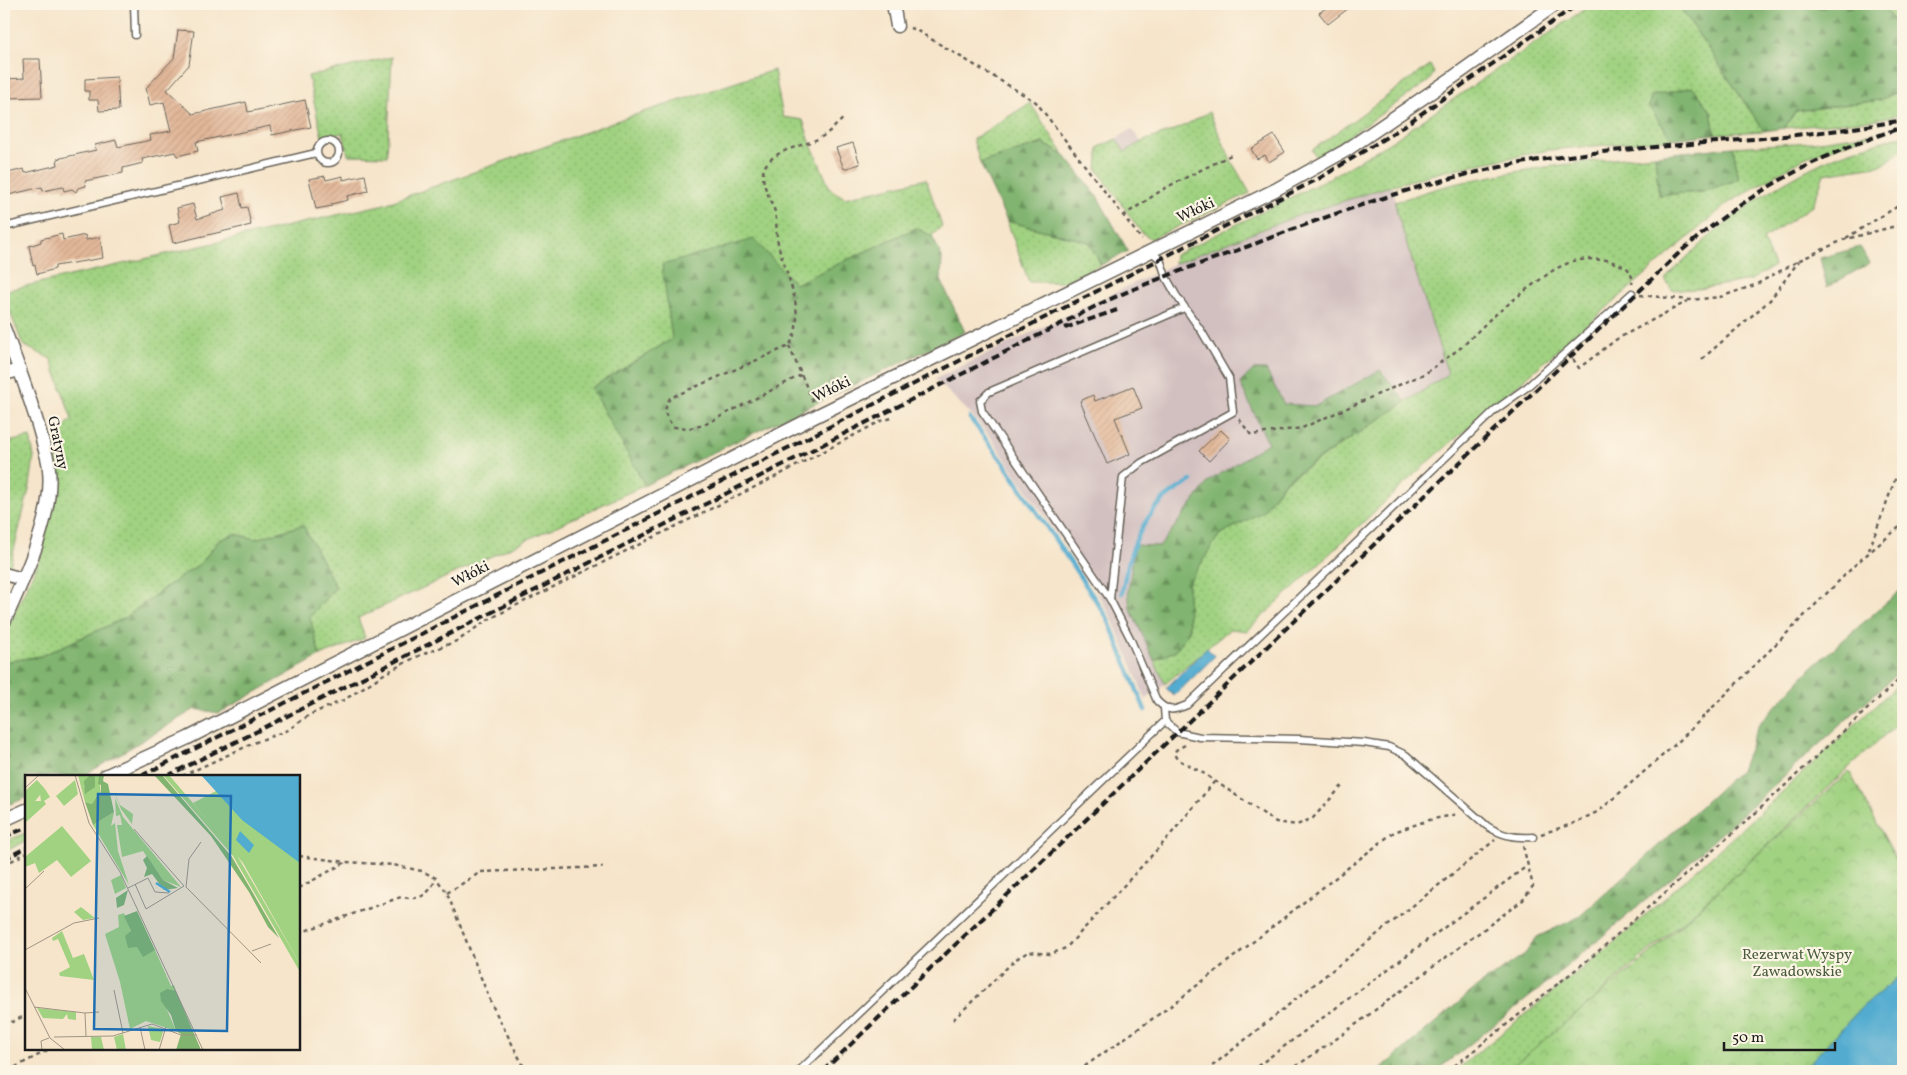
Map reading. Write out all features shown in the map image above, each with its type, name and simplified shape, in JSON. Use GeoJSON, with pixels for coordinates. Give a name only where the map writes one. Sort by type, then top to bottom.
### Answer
{"type":"FeatureCollection","features":[{"type":"Feature","properties":{"kind":"street"},"geometry":{"type":"LineString","coordinates":[[893,4],[897,26]]}},
{"type":"Feature","properties":{"kind":"street","name":"Włóki"},"geometry":{"type":"LineString","coordinates":[[108,775],[188,738],[818,415],[1268,194],[1345,151],[1556,4]]}},
{"type":"Feature","properties":{"kind":"street","name":"Gratyny"},"geometry":{"type":"LineString","coordinates":[[4,328],[38,424],[49,470],[47,502],[39,537],[4,622]]}},
{"type":"Feature","properties":{"kind":"street"},"geometry":{"type":"LineString","coordinates":[[4,374],[20,370]]}},
{"type":"Feature","properties":{"kind":"street"},"geometry":{"type":"LineString","coordinates":[[4,574],[23,579]]}},
{"type":"Feature","properties":{"kind":"street"},"geometry":{"type":"LineString","coordinates":[[4,820],[25,810]]}},
{"type":"Feature","properties":{"kind":"lane"},"geometry":{"type":"LineString","coordinates":[[134,4],[135,35]]}},
{"type":"Feature","properties":{"kind":"lane"},"geometry":{"type":"LineString","coordinates":[[4,227],[316,153]]}},
{"type":"Feature","properties":{"kind":"lane"},"geometry":{"type":"LineString","coordinates":[[1110,599],[1123,477],[1141,464],[1233,412],[1229,378],[1202,332],[1184,308],[1166,277],[1160,260],[1150,251]]}},
{"type":"Feature","properties":{"kind":"lane"},"geometry":{"type":"LineString","coordinates":[[1184,308],[989,392],[980,401],[982,411],[1110,599],[1130,638],[1157,701],[1164,708],[1175,710],[1187,705],[1495,410],[1526,387],[1632,293]]}},
{"type":"Feature","properties":{"kind":"lane"},"geometry":{"type":"LineString","coordinates":[[1164,708],[1165,721],[1177,732],[1200,737],[1299,739],[1364,743],[1389,747],[1406,755],[1487,826],[1502,835],[1521,838],[1533,837]]}},
{"type":"Feature","properties":{"kind":"lane"},"geometry":{"type":"LineString","coordinates":[[799,1071],[1165,721]]}},
{"type":"Feature","properties":{"kind":"path"},"geometry":{"type":"LineString","coordinates":[[897,26],[916,30],[1036,102],[1150,251]]}},
{"type":"Feature","properties":{"kind":"path"},"geometry":{"type":"LineString","coordinates":[[801,375],[704,425],[690,428],[674,427],[666,418],[664,409],[670,398],[788,346],[793,339],[796,324],[795,298],[778,241],[775,212],[763,182],[763,173],[767,163],[775,156],[823,136],[844,118]]}},
{"type":"Feature","properties":{"kind":"path"},"geometry":{"type":"LineString","coordinates":[[1123,216],[1165,188],[1231,155]]}},
{"type":"Feature","properties":{"kind":"path"},"geometry":{"type":"LineString","coordinates":[[1233,412],[1251,435],[1302,428],[1426,374],[1463,346],[1490,319],[1527,289],[1555,269],[1573,261],[1588,259],[1607,260],[1621,264],[1628,270],[1633,279],[1632,293],[1690,300],[1720,297],[1756,285],[1800,260],[1843,240],[1903,203]]}},
{"type":"Feature","properties":{"kind":"path"},"geometry":{"type":"LineString","coordinates":[[1843,240],[1903,224]]}},
{"type":"Feature","properties":{"kind":"path"},"geometry":{"type":"LineString","coordinates":[[1702,359],[1770,300],[1800,260]]}},
{"type":"Feature","properties":{"kind":"path"},"geometry":{"type":"LineString","coordinates":[[1567,350],[1579,368],[1617,339],[1690,300]]}},
{"type":"Feature","properties":{"kind":"path"},"geometry":{"type":"LineString","coordinates":[[788,346],[818,415]]}},
{"type":"Feature","properties":{"kind":"path"},"geometry":{"type":"LineString","coordinates":[[184,775],[256,742],[288,730],[311,714],[344,700],[384,674],[416,657],[458,640],[501,613],[777,476],[881,421],[892,418]]}},
{"type":"Feature","properties":{"kind":"path"},"geometry":{"type":"LineString","coordinates":[[1868,552],[1903,458]]}},
{"type":"Feature","properties":{"kind":"path"},"geometry":{"type":"LineString","coordinates":[[1533,837],[1572,824],[1599,811],[1678,742],[1868,552],[1903,524]]}},
{"type":"Feature","properties":{"kind":"path"},"geometry":{"type":"LineString","coordinates":[[1448,1071],[1594,954],[1750,818],[1903,676]]}},
{"type":"Feature","properties":{"kind":"path"},"geometry":{"type":"LineString","coordinates":[[1200,737],[1176,750],[1174,754],[1177,759],[1276,822],[1297,825],[1313,818],[1343,785]]}},
{"type":"Feature","properties":{"kind":"path"},"geometry":{"type":"LineString","coordinates":[[953,1020],[1016,959],[1028,952],[1050,954],[1066,948],[1166,840],[1215,782]]}},
{"type":"Feature","properties":{"kind":"path"},"geometry":{"type":"LineString","coordinates":[[1078,1071],[1172,1005],[1394,832],[1429,820],[1471,811]]}},
{"type":"Feature","properties":{"kind":"path"},"geometry":{"type":"LineString","coordinates":[[1206,1071],[1502,835]]}},
{"type":"Feature","properties":{"kind":"path"},"geometry":{"type":"LineString","coordinates":[[1289,1071],[1339,1037],[1523,900],[1533,886],[1521,838]]}},
{"type":"Feature","properties":{"kind":"path"},"geometry":{"type":"LineString","coordinates":[[4,865],[25,854]]}},
{"type":"Feature","properties":{"kind":"path"},"geometry":{"type":"LineString","coordinates":[[300,856],[393,865],[422,871],[436,878],[446,893],[492,1005],[526,1071]]}},
{"type":"Feature","properties":{"kind":"path"},"geometry":{"type":"LineString","coordinates":[[300,887],[346,862]]}},
{"type":"Feature","properties":{"kind":"path"},"geometry":{"type":"LineString","coordinates":[[1251,1071],[1527,866]]}},
{"type":"Feature","properties":{"kind":"path"},"geometry":{"type":"LineString","coordinates":[[446,893],[481,872],[603,867]]}},
{"type":"Feature","properties":{"kind":"path"},"geometry":{"type":"LineString","coordinates":[[300,933],[401,897],[416,899],[430,891],[436,878]]}},
{"type":"Feature","properties":{"kind":"path"},"geometry":{"type":"LineString","coordinates":[[4,1026],[25,1016]]}},
{"type":"Feature","properties":{"kind":"path"},"geometry":{"type":"LineString","coordinates":[[8,1071],[48,1050]]}},
{"type":"Feature","properties":{"kind":"shaded area"},"geometry":{"type":"Polygon","coordinates":[[[1132,129],[1141,142],[1124,153],[1116,139],[1132,129]]]}},
{"type":"Feature","properties":{"kind":"shaded area"},"geometry":{"type":"Polygon","coordinates":[[[1393,185],[1397,213],[1448,374],[1229,518],[1130,608],[1165,684],[1146,700],[1111,616],[1093,586],[991,438],[971,414],[935,379],[1174,264],[1294,217],[1393,185]]]}},
{"type":"Feature","properties":{"kind":"green space"},"geometry":{"type":"Polygon","coordinates":[[[1592,4],[1678,4],[1764,131],[1715,134],[1711,111],[1693,87],[1651,96],[1649,107],[1672,139],[1549,150],[1449,170],[1393,185],[1294,217],[1174,264],[1175,255],[1326,180],[1394,140],[1592,4]]]}},
{"type":"Feature","properties":{"kind":"green space"},"geometry":{"type":"Polygon","coordinates":[[[1678,4],[1888,4],[1886,11],[1897,24],[1903,25],[1903,89],[1880,100],[1796,111],[1784,128],[1764,131],[1678,4]]]}},
{"type":"Feature","properties":{"kind":"green space"},"geometry":{"type":"Polygon","coordinates":[[[1888,4],[1903,4],[1903,25],[1897,24],[1886,11],[1888,4]]]}},
{"type":"Feature","properties":{"kind":"green space"},"geometry":{"type":"Polygon","coordinates":[[[392,57],[387,156],[348,155],[343,133],[322,137],[308,76],[392,57]]]}},
{"type":"Feature","properties":{"kind":"green space"},"geometry":{"type":"Polygon","coordinates":[[[1430,65],[1434,73],[1429,81],[1317,158],[1312,150],[1430,65]]]}},
{"type":"Feature","properties":{"kind":"green space"},"geometry":{"type":"Polygon","coordinates":[[[774,70],[783,117],[803,120],[830,189],[845,198],[926,179],[942,226],[932,236],[916,228],[795,284],[753,239],[672,339],[591,388],[645,485],[358,618],[365,638],[320,656],[309,617],[303,525],[256,539],[235,534],[219,540],[201,563],[125,618],[41,656],[4,662],[4,635],[42,554],[57,478],[56,451],[53,438],[72,419],[51,359],[23,345],[4,297],[4,291],[385,204],[619,120],[774,70]]]}},
{"type":"Feature","properties":{"kind":"green space"},"geometry":{"type":"Polygon","coordinates":[[[1693,87],[1711,111],[1715,134],[1672,139],[1649,107],[1651,96],[1693,87]]]}},
{"type":"Feature","properties":{"kind":"green space"},"geometry":{"type":"Polygon","coordinates":[[[1903,89],[1903,114],[1872,120],[1784,128],[1796,111],[1880,100],[1903,89]]]}},
{"type":"Feature","properties":{"kind":"green space"},"geometry":{"type":"Polygon","coordinates":[[[1030,103],[1065,156],[1043,143],[980,163],[973,139],[1030,103]]]}},
{"type":"Feature","properties":{"kind":"green space"},"geometry":{"type":"Polygon","coordinates":[[[1209,112],[1232,162],[1250,193],[1151,239],[1141,232],[1097,169],[1099,147],[1116,139],[1125,152],[1141,142],[1180,128],[1209,112]]]}},
{"type":"Feature","properties":{"kind":"green space"},"geometry":{"type":"Polygon","coordinates":[[[1876,133],[1804,158],[1727,204],[1418,471],[1247,631],[1230,629],[1165,684],[1154,660],[1175,651],[1189,631],[1188,584],[1219,535],[1262,512],[1286,481],[1448,374],[1395,202],[1443,187],[1501,174],[1655,155],[1659,195],[1702,192],[1739,179],[1733,147],[1812,142],[1876,133]]]}},
{"type":"Feature","properties":{"kind":"green space"},"geometry":{"type":"Polygon","coordinates":[[[1903,135],[1903,149],[1883,165],[1824,174],[1813,205],[1763,239],[1774,266],[1751,280],[1699,289],[1672,290],[1665,279],[1703,242],[1744,209],[1810,168],[1834,157],[1903,135]]]}},
{"type":"Feature","properties":{"kind":"green space"},"geometry":{"type":"Polygon","coordinates":[[[1043,143],[1065,156],[1097,196],[1128,251],[1101,265],[1089,242],[1007,221],[980,163],[1043,143]]]}},
{"type":"Feature","properties":{"kind":"green space"},"geometry":{"type":"Polygon","coordinates":[[[1733,147],[1739,179],[1702,192],[1659,195],[1655,155],[1733,147]]]}},
{"type":"Feature","properties":{"kind":"green space"},"geometry":{"type":"Polygon","coordinates":[[[1007,221],[1089,242],[1101,265],[1063,282],[1029,282],[1007,221]]]}},
{"type":"Feature","properties":{"kind":"green space"},"geometry":{"type":"Polygon","coordinates":[[[916,228],[932,236],[942,257],[941,280],[965,332],[645,485],[591,388],[672,339],[662,265],[754,239],[795,284],[916,228]]]}},
{"type":"Feature","properties":{"kind":"green space"},"geometry":{"type":"Polygon","coordinates":[[[1860,247],[1870,263],[1827,287],[1820,258],[1860,247]]]}},
{"type":"Feature","properties":{"kind":"green space"},"geometry":{"type":"Polygon","coordinates":[[[1253,370],[1266,370],[1284,404],[1316,406],[1380,370],[1406,402],[1286,480],[1262,512],[1219,535],[1188,584],[1189,631],[1175,651],[1154,660],[1130,608],[1128,591],[1135,545],[1160,546],[1209,481],[1268,443],[1240,383],[1253,370]]]}},
{"type":"Feature","properties":{"kind":"green space"},"geometry":{"type":"Polygon","coordinates":[[[30,437],[34,457],[30,485],[10,566],[4,564],[4,443],[30,437]]]}},
{"type":"Feature","properties":{"kind":"green space"},"geometry":{"type":"Polygon","coordinates":[[[303,525],[336,587],[310,617],[320,656],[219,713],[195,709],[85,775],[25,775],[25,798],[4,806],[4,662],[41,656],[125,618],[201,563],[219,540],[235,534],[256,539],[303,525]]]}},
{"type":"Feature","properties":{"kind":"green space"},"geometry":{"type":"Polygon","coordinates":[[[1903,588],[1903,668],[1672,878],[1537,991],[1436,1071],[1378,1071],[1477,987],[1525,954],[1537,937],[1579,917],[1646,857],[1742,768],[1758,725],[1810,669],[1903,588]]]}},
{"type":"Feature","properties":{"kind":"green space"},"geometry":{"type":"Polygon","coordinates":[[[1903,680],[1903,719],[1740,870],[1515,1071],[1455,1071],[1622,936],[1743,828],[1903,680]]]}},
{"type":"Feature","properties":{"kind":"green space","name":"Rezerwat Wyspy Zawadowskie"},"geometry":{"type":"Polygon","coordinates":[[[1849,771],[1903,872],[1903,1071],[1506,1071],[1640,962],[1849,771]]]}},
{"type":"Feature","properties":{"kind":"green space"},"geometry":{"type":"Polygon","coordinates":[[[25,833],[25,842],[4,852],[4,842],[25,833]]]}},
{"type":"Feature","properties":{"kind":"water"},"geometry":{"type":"Polygon","coordinates":[[[1207,648],[1215,656],[1174,696],[1166,688],[1207,648]]]}},
{"type":"Feature","properties":{"kind":"water"},"geometry":{"type":"Polygon","coordinates":[[[1903,973],[1903,1071],[1802,1071],[1862,1007],[1903,973]]]}},
{"type":"Feature","properties":{"kind":"building"},"geometry":{"type":"Polygon","coordinates":[[[1331,4],[1354,4],[1328,24],[1319,13],[1331,4]]]}},
{"type":"Feature","properties":{"kind":"building"},"geometry":{"type":"Polygon","coordinates":[[[178,30],[194,31],[189,65],[167,90],[193,114],[246,102],[248,112],[305,100],[311,127],[272,135],[270,126],[196,142],[198,151],[177,156],[175,152],[142,159],[143,163],[123,168],[123,173],[85,181],[86,186],[78,188],[76,192],[72,189],[64,191],[63,187],[43,191],[42,187],[4,196],[4,174],[24,169],[25,173],[58,165],[57,159],[96,150],[95,145],[116,140],[118,147],[151,140],[150,135],[171,131],[164,102],[150,105],[146,88],[174,58],[178,30]]]}},
{"type":"Feature","properties":{"kind":"building"},"geometry":{"type":"Polygon","coordinates":[[[23,59],[40,59],[42,97],[7,98],[6,79],[24,78],[23,59]]]}},
{"type":"Feature","properties":{"kind":"building"},"geometry":{"type":"Polygon","coordinates":[[[117,77],[119,110],[99,111],[98,100],[89,100],[89,91],[85,91],[85,79],[117,77]]]}},
{"type":"Feature","properties":{"kind":"building"},"geometry":{"type":"Polygon","coordinates":[[[1274,135],[1285,152],[1269,162],[1265,155],[1257,159],[1251,149],[1274,135]]]}},
{"type":"Feature","properties":{"kind":"building"},"geometry":{"type":"Polygon","coordinates":[[[853,143],[860,164],[844,169],[836,148],[853,143]]]}},
{"type":"Feature","properties":{"kind":"building"},"geometry":{"type":"Polygon","coordinates":[[[365,175],[368,191],[347,196],[348,200],[331,204],[332,206],[316,209],[309,179],[325,176],[326,180],[343,176],[343,180],[365,175]]]}},
{"type":"Feature","properties":{"kind":"building"},"geometry":{"type":"Polygon","coordinates":[[[239,193],[242,208],[247,207],[251,225],[173,243],[169,225],[180,222],[177,208],[193,204],[197,219],[225,210],[222,197],[239,193]]]}},
{"type":"Feature","properties":{"kind":"building"},"geometry":{"type":"Polygon","coordinates":[[[62,234],[63,240],[85,235],[86,240],[100,237],[103,258],[55,266],[55,269],[37,274],[35,265],[33,266],[29,246],[41,242],[41,239],[62,234]]]}},
{"type":"Feature","properties":{"kind":"building"},"geometry":{"type":"Polygon","coordinates":[[[1133,386],[1142,408],[1115,418],[1130,454],[1107,464],[1080,401],[1093,395],[1095,401],[1133,386]]]}},
{"type":"Feature","properties":{"kind":"building"},"geometry":{"type":"Polygon","coordinates":[[[1221,430],[1230,439],[1209,461],[1199,451],[1221,430]]]}},
{"type":"Feature","properties":{"kind":"waterway"},"geometry":{"type":"LineString","coordinates":[[970,418],[1004,463],[1107,617],[1145,710]]}},
{"type":"Feature","properties":{"kind":"waterway"},"geometry":{"type":"LineString","coordinates":[[1122,593],[1134,544],[1146,522],[1165,498],[1191,481]]}},
{"type":"Feature","properties":{"kind":"railway"},"geometry":{"type":"LineString","coordinates":[[143,775],[1320,178],[1398,130],[1578,4]]}},
{"type":"Feature","properties":{"kind":"railway"},"geometry":{"type":"LineString","coordinates":[[232,744],[1102,303],[1175,273],[1363,204],[1480,171],[1560,157],[1818,133],[1903,120]]}},
{"type":"Feature","properties":{"kind":"railway"},"geometry":{"type":"LineString","coordinates":[[823,1071],[1678,254],[1731,212],[1784,178],[1870,138],[1903,127]]}},
{"type":"Feature","properties":{"kind":"railway"},"geometry":{"type":"LineString","coordinates":[[1065,328],[1117,310]]}},
{"type":"Feature","properties":{"kind":"railway"},"geometry":{"type":"LineString","coordinates":[[169,775],[237,741]]}},
{"type":"Feature","properties":{"kind":"railway"},"geometry":{"type":"LineString","coordinates":[[4,837],[25,828]]}},
{"type":"Feature","properties":{"kind":"railway"},"geometry":{"type":"LineString","coordinates":[[4,859],[25,848]]}}]}
